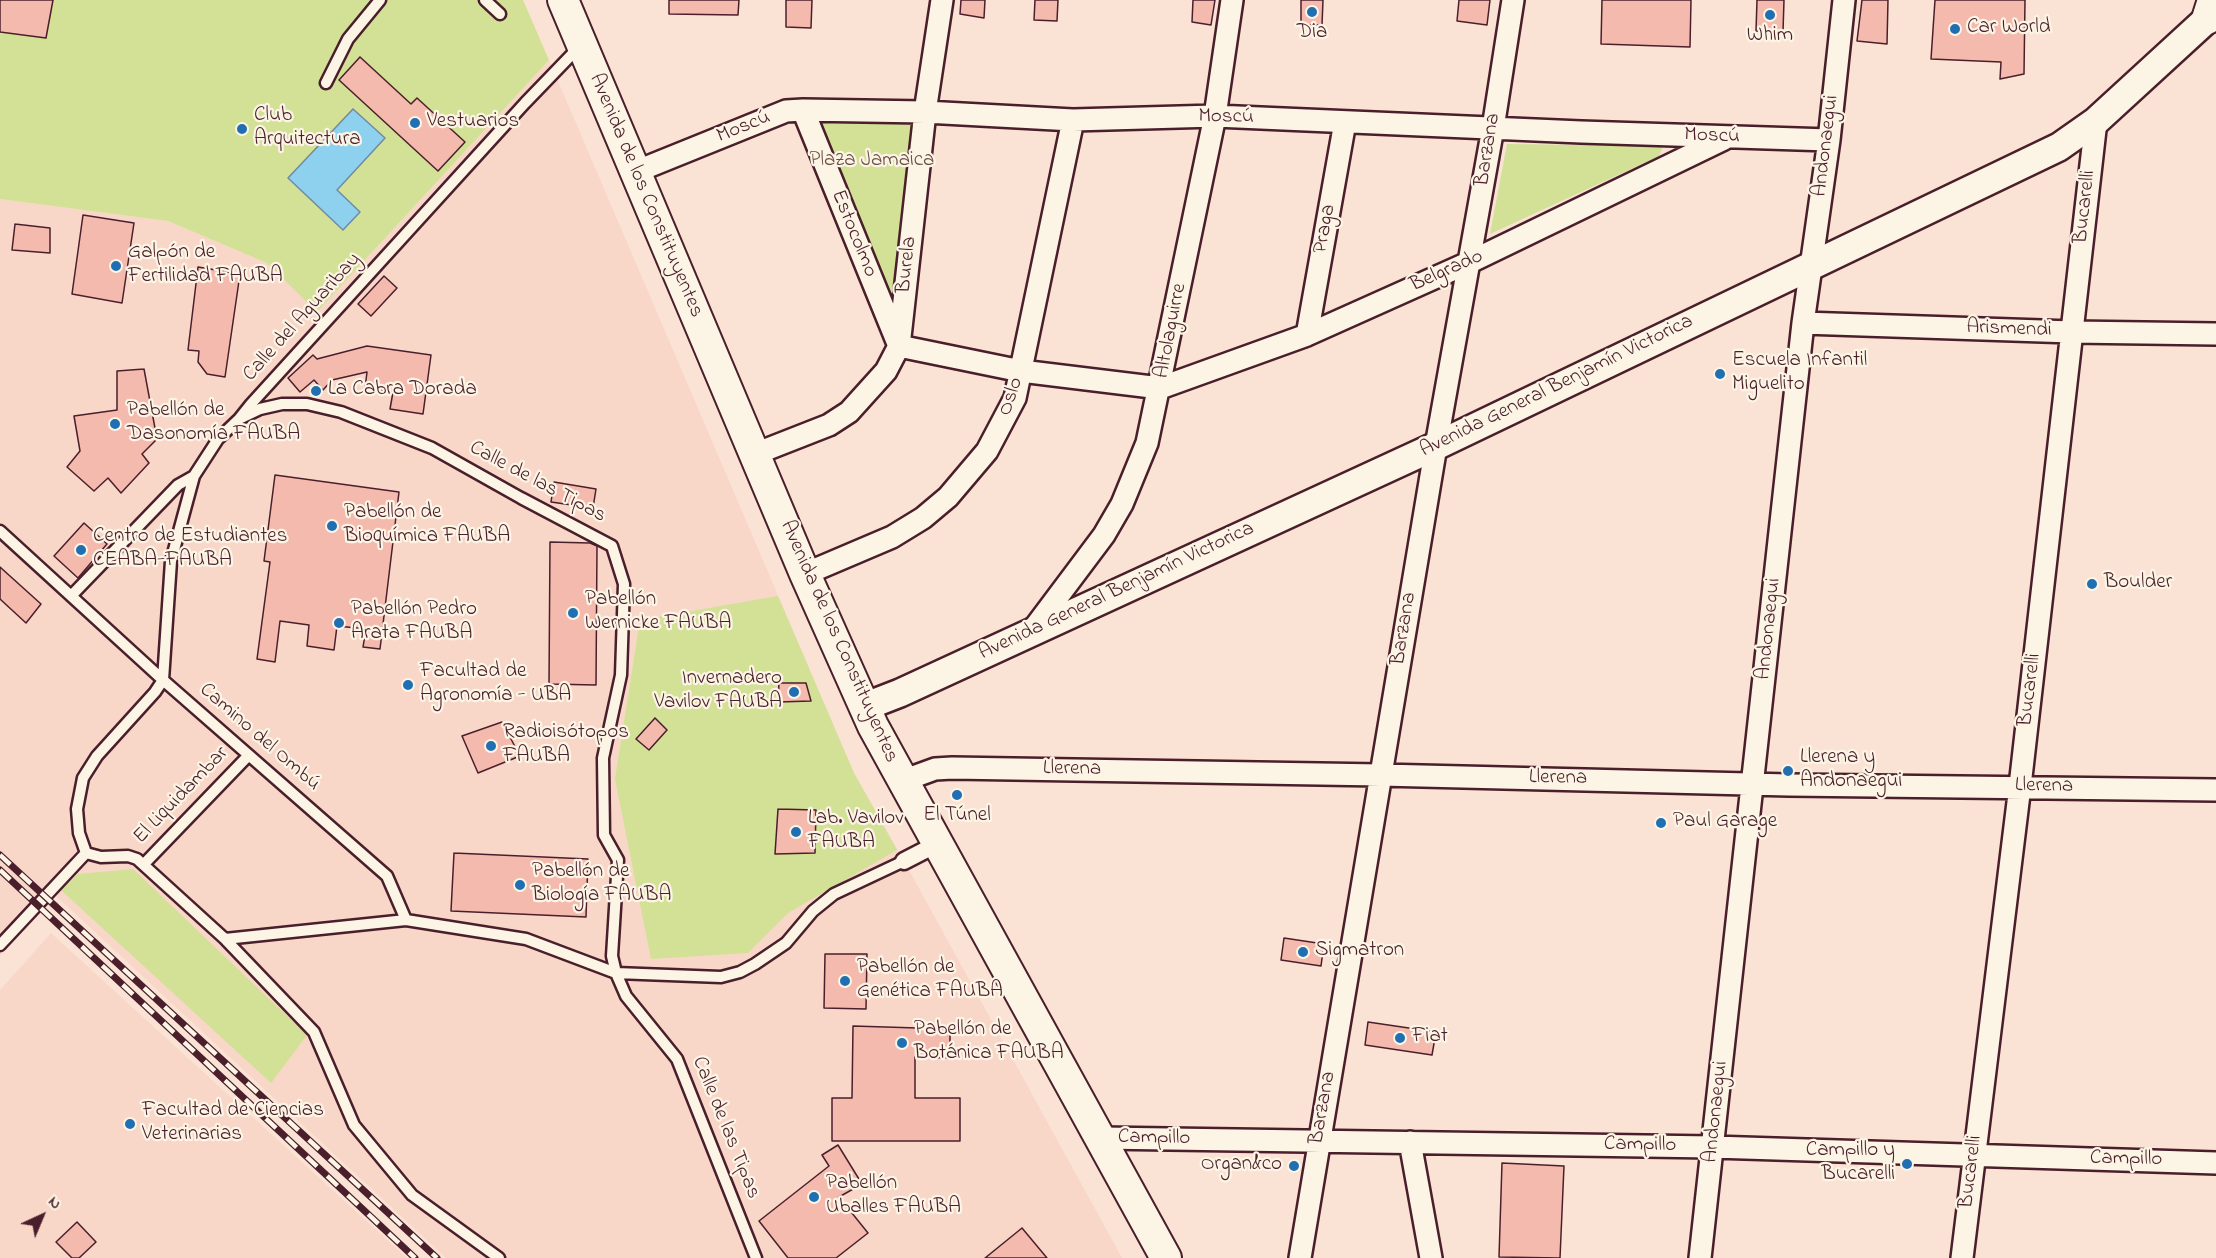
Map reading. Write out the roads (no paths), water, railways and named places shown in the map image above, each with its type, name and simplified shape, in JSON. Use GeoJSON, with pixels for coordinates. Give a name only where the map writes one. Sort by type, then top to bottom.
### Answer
{"type":"FeatureCollection","features":[{"type":"Feature","properties":{"kind":"main road","name":"Avenida de los Constituyentes"},"geometry":{"type":"LineString","coordinates":[[563,0],[864,707],[902,781],[1166,1258]]}},
{"type":"Feature","properties":{"kind":"street","name":"Burela"},"geometry":{"type":"LineString","coordinates":[[755,454],[829,425],[849,412],[886,371],[899,346],[925,112],[942,0]]}},
{"type":"Feature","properties":{"kind":"street","name":"Altolaguirre"},"geometry":{"type":"LineString","coordinates":[[1032,631],[1084,563],[1122,504],[1148,443],[1215,116],[1233,0]]}},
{"type":"Feature","properties":{"kind":"street","name":"Barzana"},"geometry":{"type":"LineString","coordinates":[[1300,1258],[1436,446],[1493,128],[1512,0]]}},
{"type":"Feature","properties":{"kind":"street","name":"Andonaegui"},"geometry":{"type":"LineString","coordinates":[[1700,1258],[1803,323],[1829,140],[1844,0]]}},
{"type":"Feature","properties":{"kind":"street","name":"Avenida General Benjamín Victorica"},"geometry":{"type":"LineString","coordinates":[[864,707],[1436,446],[1811,264],[2059,147],[2096,121],[2212,10]]}},
{"type":"Feature","properties":{"kind":"street","name":"Moscú"},"geometry":{"type":"LineString","coordinates":[[635,172],[786,111],[802,110],[925,112],[1073,120],[1215,116],[1727,138],[1829,140]]}},
{"type":"Feature","properties":{"kind":"street","name":"Estocolmo"},"geometry":{"type":"LineString","coordinates":[[802,110],[899,346]]}},
{"type":"Feature","properties":{"kind":"street","name":"Oslo"},"geometry":{"type":"LineString","coordinates":[[806,574],[892,537],[923,518],[948,497],[987,451],[1016,398],[1073,120]]}},
{"type":"Feature","properties":{"kind":"street","name":"Bucarelli"},"geometry":{"type":"LineString","coordinates":[[1962,1258],[2020,786],[2096,121]]}},
{"type":"Feature","properties":{"kind":"street","name":"Praga"},"geometry":{"type":"LineString","coordinates":[[1307,335],[1345,122]]}},
{"type":"Feature","properties":{"kind":"street","name":"Belgrado"},"geometry":{"type":"LineString","coordinates":[[1160,388],[1307,335],[1470,262],[1727,138]]}},
{"type":"Feature","properties":{"kind":"street","name":"Arismendi"},"geometry":{"type":"LineString","coordinates":[[1803,323],[2072,332],[2216,334]]}},
{"type":"Feature","properties":{"kind":"street"},"geometry":{"type":"LineString","coordinates":[[899,346],[1021,371],[1160,388]]}},
{"type":"Feature","properties":{"kind":"street","name":"Llerena"},"geometry":{"type":"LineString","coordinates":[[902,781],[935,769],[952,768],[1753,784],[2216,790]]}},
{"type":"Feature","properties":{"kind":"street"},"geometry":{"type":"LineString","coordinates":[[904,861],[937,844]]}},
{"type":"Feature","properties":{"kind":"street","name":"Campillo"},"geometry":{"type":"LineString","coordinates":[[1101,1138],[1713,1147],[2216,1162]]}},
{"type":"Feature","properties":{"kind":"street"},"geometry":{"type":"LineString","coordinates":[[1410,1142],[1431,1258]]}},
{"type":"Feature","properties":{"kind":"lane"},"geometry":{"type":"LineString","coordinates":[[326,83],[348,39],[381,0]]}},
{"type":"Feature","properties":{"kind":"lane"},"geometry":{"type":"LineString","coordinates":[[485,0],[500,14]]}},
{"type":"Feature","properties":{"kind":"lane","name":"Calle del Aguaribay"},"geometry":{"type":"LineString","coordinates":[[163,680],[171,561],[194,476],[218,439],[239,419],[581,45]]}},
{"type":"Feature","properties":{"kind":"lane","name":"Calle de las Tipas"},"geometry":{"type":"LineString","coordinates":[[239,419],[260,409],[282,404],[307,404],[341,412],[432,448],[531,504],[612,546],[624,584],[621,675],[603,758],[604,835],[618,860],[612,956],[616,973],[626,996],[677,1059],[756,1258]]}},
{"type":"Feature","properties":{"kind":"lane"},"geometry":{"type":"LineString","coordinates":[[71,596],[178,485],[194,476]]}},
{"type":"Feature","properties":{"kind":"lane","name":"Camino del Ombú"},"geometry":{"type":"LineString","coordinates":[[0,531],[248,756],[387,876],[406,920]]}},
{"type":"Feature","properties":{"kind":"lane"},"geometry":{"type":"LineString","coordinates":[[86,853],[79,833],[77,809],[83,778],[97,756],[155,692],[163,680]]}},
{"type":"Feature","properties":{"kind":"lane","name":"El Liquidambar"},"geometry":{"type":"LineString","coordinates":[[144,864],[248,756]]}},
{"type":"Feature","properties":{"kind":"lane"},"geometry":{"type":"LineString","coordinates":[[86,853],[100,856],[128,856],[144,864],[225,939],[314,1032],[354,1125],[412,1196],[499,1258]]}},
{"type":"Feature","properties":{"kind":"lane"},"geometry":{"type":"LineString","coordinates":[[0,945],[86,853]]}},
{"type":"Feature","properties":{"kind":"lane"},"geometry":{"type":"LineString","coordinates":[[225,939],[406,920],[526,939],[616,973],[721,977],[740,972],[786,943],[813,911],[834,894],[904,861]]}},
{"type":"Feature","properties":{"kind":"water"},"geometry":{"type":"Polygon","coordinates":[[[353,109],[385,138],[337,190],[360,212],[343,230],[288,178],[353,109]]]}},
{"type":"Feature","properties":{"kind":"railway"},"geometry":{"type":"LineString","coordinates":[[0,855],[437,1258]]}},
{"type":"Feature","properties":{"kind":"railway"},"geometry":{"type":"LineString","coordinates":[[0,870],[415,1258]]}},
{"type":"Feature","properties":{"kind":"place","name":"Dia"},"geometry":{"type":"Point","coordinates":[1312,12]}},
{"type":"Feature","properties":{"kind":"place","name":"Whim"},"geometry":{"type":"Point","coordinates":[1770,15]}},
{"type":"Feature","properties":{"kind":"place","name":"Car World"},"geometry":{"type":"Point","coordinates":[1955,29]}},
{"type":"Feature","properties":{"kind":"place","name":"Vestuarios"},"geometry":{"type":"Point","coordinates":[415,123]}},
{"type":"Feature","properties":{"kind":"place","name":"Club Arquitectura"},"geometry":{"type":"Point","coordinates":[242,129]}},
{"type":"Feature","properties":{"kind":"place","name":"Galpón de Fertilidad FAUBA"},"geometry":{"type":"Point","coordinates":[116,266]}},
{"type":"Feature","properties":{"kind":"place","name":"Escuela Infantil Miguelito"},"geometry":{"type":"Point","coordinates":[1720,374]}},
{"type":"Feature","properties":{"kind":"place","name":"La Cabra Dorada"},"geometry":{"type":"Point","coordinates":[316,391]}},
{"type":"Feature","properties":{"kind":"place","name":"Pabellón de Dasonomía FAUBA"},"geometry":{"type":"Point","coordinates":[115,424]}},
{"type":"Feature","properties":{"kind":"place","name":"Pabellón de Bioquímica FAUBA"},"geometry":{"type":"Point","coordinates":[332,526]}},
{"type":"Feature","properties":{"kind":"place","name":"Centro de Estudiantes CEABA-FAUBA"},"geometry":{"type":"Point","coordinates":[81,550]}},
{"type":"Feature","properties":{"kind":"place","name":"Boulder"},"geometry":{"type":"Point","coordinates":[2092,584]}},
{"type":"Feature","properties":{"kind":"place","name":"Pabellón Wernicke FAUBA"},"geometry":{"type":"Point","coordinates":[573,613]}},
{"type":"Feature","properties":{"kind":"place","name":"Pabellón Pedro Arata FAUBA"},"geometry":{"type":"Point","coordinates":[339,623]}},
{"type":"Feature","properties":{"kind":"place","name":"Facultad de Agronomía - UBA"},"geometry":{"type":"Point","coordinates":[408,685]}},
{"type":"Feature","properties":{"kind":"place","name":"Invernadero Vavilov FAUBA"},"geometry":{"type":"Point","coordinates":[794,692]}},
{"type":"Feature","properties":{"kind":"place","name":"Radioisótopos FAUBA"},"geometry":{"type":"Point","coordinates":[491,746]}},
{"type":"Feature","properties":{"kind":"place","name":"Llerena y Andonaegui"},"geometry":{"type":"Point","coordinates":[1788,771]}},
{"type":"Feature","properties":{"kind":"place","name":"El Túnel"},"geometry":{"type":"Point","coordinates":[957,795]}},
{"type":"Feature","properties":{"kind":"place","name":"Paul Garage"},"geometry":{"type":"Point","coordinates":[1661,823]}},
{"type":"Feature","properties":{"kind":"place","name":"Lab. Vavilov FAUBA"},"geometry":{"type":"Point","coordinates":[796,832]}},
{"type":"Feature","properties":{"kind":"place","name":"Pabellón de Biología FAUBA"},"geometry":{"type":"Point","coordinates":[520,885]}},
{"type":"Feature","properties":{"kind":"place","name":"Sigmatron"},"geometry":{"type":"Point","coordinates":[1303,952]}},
{"type":"Feature","properties":{"kind":"place","name":"Pabellón de Genética FAUBA"},"geometry":{"type":"Point","coordinates":[845,981]}},
{"type":"Feature","properties":{"kind":"place","name":"Fiat"},"geometry":{"type":"Point","coordinates":[1400,1038]}},
{"type":"Feature","properties":{"kind":"place","name":"Pabellón de Botánica FAUBA"},"geometry":{"type":"Point","coordinates":[902,1043]}},
{"type":"Feature","properties":{"kind":"place","name":"Facultad de Ciencias Veterinarias"},"geometry":{"type":"Point","coordinates":[130,1124]}},
{"type":"Feature","properties":{"kind":"place","name":"Campillo y Bucarelli"},"geometry":{"type":"Point","coordinates":[1907,1164]}},
{"type":"Feature","properties":{"kind":"place","name":"Organ&co"},"geometry":{"type":"Point","coordinates":[1294,1166]}},
{"type":"Feature","properties":{"kind":"place","name":"Pabellón Uballes FAUBA"},"geometry":{"type":"Point","coordinates":[814,1197]}},
{"type":"Feature","properties":{"kind":"park label","name":"Plaza Jamaica"},"geometry":{"type":"Point","coordinates":[872,162]}}]}
